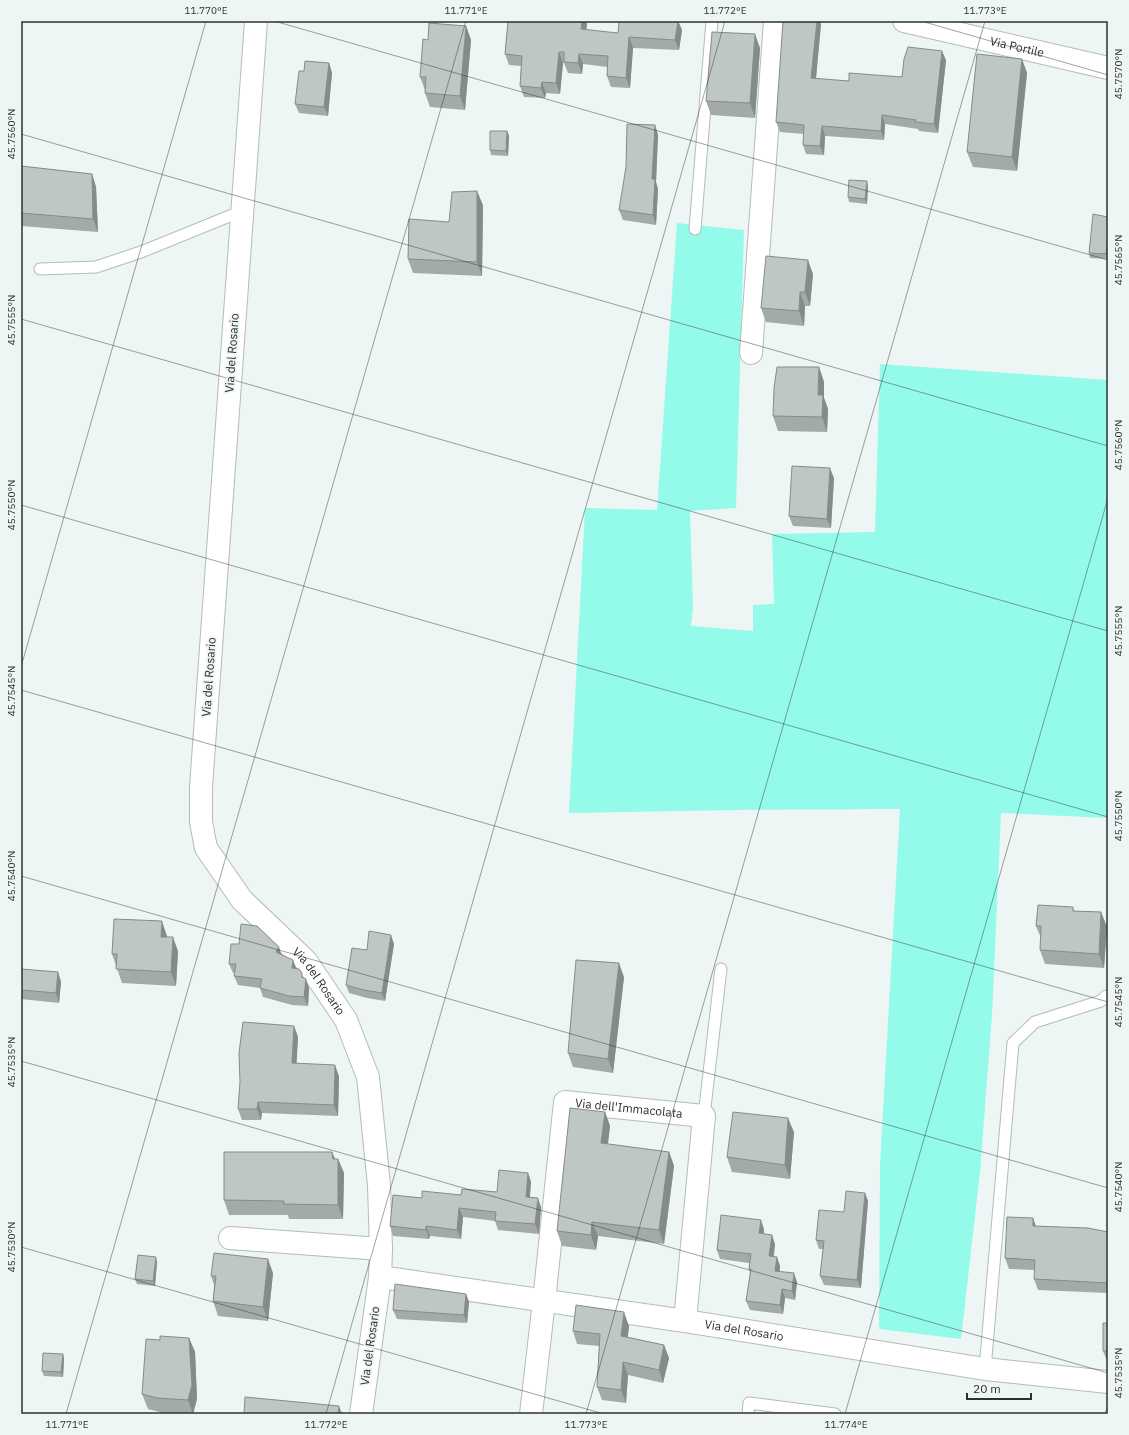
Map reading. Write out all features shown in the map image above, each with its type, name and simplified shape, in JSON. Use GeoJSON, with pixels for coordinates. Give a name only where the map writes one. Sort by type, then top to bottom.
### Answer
{"type":"FeatureCollection","features":[{"type":"Feature","properties":{"kind":"street","name":"Via del Rosario"},"geometry":{"type":"LineString","coordinates":[[256,21],[202,780],[201,822],[206,848],[242,900],[306,961],[346,1020],[368,1077],[379,1185],[380,1277],[361,1414]]}},
{"type":"Feature","properties":{"kind":"street"},"geometry":{"type":"LineString","coordinates":[[751,353],[775,21]]}},
{"type":"Feature","properties":{"kind":"street","name":"Via Portile"},"geometry":{"type":"LineString","coordinates":[[904,21],[1108,68]]}},
{"type":"Feature","properties":{"kind":"street","name":"Via dell'Immacolata"},"geometry":{"type":"LineString","coordinates":[[531,1414],[564,1102],[704,1116]]}},
{"type":"Feature","properties":{"kind":"street"},"geometry":{"type":"LineString","coordinates":[[685,1321],[704,1116]]}},
{"type":"Feature","properties":{"kind":"street"},"geometry":{"type":"LineString","coordinates":[[230,1238],[380,1249]]}},
{"type":"Feature","properties":{"kind":"street","name":"Via del Rosario"},"geometry":{"type":"LineString","coordinates":[[380,1277],[685,1321],[985,1369],[1108,1382]]}},
{"type":"Feature","properties":{"kind":"lane"},"geometry":{"type":"LineString","coordinates":[[695,229],[712,21]]}},
{"type":"Feature","properties":{"kind":"lane"},"geometry":{"type":"LineString","coordinates":[[40,269],[96,267],[141,252],[242,212]]}},
{"type":"Feature","properties":{"kind":"lane"},"geometry":{"type":"LineString","coordinates":[[704,1116],[721,969]]}},
{"type":"Feature","properties":{"kind":"lane"},"geometry":{"type":"LineString","coordinates":[[985,1369],[1013,1043],[1035,1022],[1101,1001],[1106,996]]}},
{"type":"Feature","properties":{"kind":"lane"},"geometry":{"type":"LineString","coordinates":[[748,1414],[749,1403],[835,1414]]}},
{"type":"Feature","properties":{"kind":"green space"},"geometry":{"type":"Polygon","coordinates":[[[677,223],[744,230],[736,508],[690,511],[693,607],[691,626],[753,631],[753,605],[774,604],[772,534],[875,532],[880,364],[1108,380],[1108,818],[1001,813],[992,1015],[980,1172],[961,1339],[879,1329],[880,1165],[900,809],[569,813],[585,508],[657,510],[677,223]]]}},
{"type":"Feature","properties":{"kind":"building"},"geometry":{"type":"Polygon","coordinates":[[[508,21],[582,21],[581,29],[618,33],[619,21],[678,21],[675,40],[629,37],[626,78],[607,76],[608,56],[579,54],[578,63],[564,62],[564,52],[559,52],[556,83],[542,82],[541,88],[520,86],[522,56],[505,54],[508,21]]]}},
{"type":"Feature","properties":{"kind":"building"},"geometry":{"type":"Polygon","coordinates":[[[783,21],[817,21],[811,78],[849,81],[849,73],[902,77],[904,59],[908,47],[942,51],[934,124],[915,122],[916,120],[882,115],[881,131],[822,126],[820,146],[803,145],[804,125],[776,122],[783,21]]]}},
{"type":"Feature","properties":{"kind":"building"},"geometry":{"type":"Polygon","coordinates":[[[429,23],[466,26],[460,96],[425,93],[426,77],[420,77],[423,39],[428,40],[429,23]]]}},
{"type":"Feature","properties":{"kind":"building"},"geometry":{"type":"Polygon","coordinates":[[[712,32],[755,34],[750,103],[706,101],[712,32]]]}},
{"type":"Feature","properties":{"kind":"building"},"geometry":{"type":"Polygon","coordinates":[[[977,54],[1022,59],[1012,157],[967,152],[977,54]]]}},
{"type":"Feature","properties":{"kind":"building"},"geometry":{"type":"Polygon","coordinates":[[[305,61],[329,63],[324,107],[295,104],[299,71],[304,71],[305,61]]]}},
{"type":"Feature","properties":{"kind":"building"},"geometry":{"type":"Polygon","coordinates":[[[627,124],[655,125],[652,179],[655,179],[653,215],[619,210],[626,167],[627,124]]]}},
{"type":"Feature","properties":{"kind":"building"},"geometry":{"type":"Polygon","coordinates":[[[490,131],[507,131],[506,151],[490,150],[490,131]]]}},
{"type":"Feature","properties":{"kind":"building"},"geometry":{"type":"Polygon","coordinates":[[[21,166],[92,174],[93,219],[21,213],[21,166]]]}},
{"type":"Feature","properties":{"kind":"building"},"geometry":{"type":"Polygon","coordinates":[[[849,180],[867,181],[865,199],[848,197],[849,180]]]}},
{"type":"Feature","properties":{"kind":"building"},"geometry":{"type":"Polygon","coordinates":[[[477,191],[477,262],[408,259],[409,219],[449,222],[452,192],[477,191]]]}},
{"type":"Feature","properties":{"kind":"building"},"geometry":{"type":"Polygon","coordinates":[[[1093,214],[1108,217],[1106,254],[1089,253],[1093,214]]]}},
{"type":"Feature","properties":{"kind":"building"},"geometry":{"type":"Polygon","coordinates":[[[766,256],[808,260],[805,292],[800,292],[799,311],[761,308],[766,256]]]}},
{"type":"Feature","properties":{"kind":"building"},"geometry":{"type":"Polygon","coordinates":[[[777,367],[819,367],[818,395],[823,395],[822,417],[773,416],[774,388],[777,367]]]}},
{"type":"Feature","properties":{"kind":"building"},"geometry":{"type":"Polygon","coordinates":[[[792,466],[830,468],[827,519],[789,516],[792,466]]]}},
{"type":"Feature","properties":{"kind":"building"},"geometry":{"type":"Polygon","coordinates":[[[1038,905],[1073,907],[1073,911],[1101,912],[1099,954],[1040,950],[1041,926],[1036,926],[1038,905]]]}},
{"type":"Feature","properties":{"kind":"building"},"geometry":{"type":"Polygon","coordinates":[[[114,919],[162,921],[161,937],[173,937],[171,972],[116,969],[117,954],[112,954],[114,919]]]}},
{"type":"Feature","properties":{"kind":"building"},"geometry":{"type":"Polygon","coordinates":[[[241,924],[257,926],[279,947],[276,952],[293,960],[292,968],[299,969],[302,973],[302,977],[306,979],[304,997],[289,996],[260,988],[262,979],[234,976],[236,964],[229,964],[231,944],[239,944],[241,924]]]}},
{"type":"Feature","properties":{"kind":"building"},"geometry":{"type":"Polygon","coordinates":[[[369,931],[391,935],[382,993],[346,985],[352,948],[367,950],[369,931]]]}},
{"type":"Feature","properties":{"kind":"building"},"geometry":{"type":"Polygon","coordinates":[[[576,960],[619,963],[608,1059],[568,1053],[576,960]]]}},
{"type":"Feature","properties":{"kind":"building"},"geometry":{"type":"Polygon","coordinates":[[[21,969],[58,972],[56,993],[21,990],[21,969]]]}},
{"type":"Feature","properties":{"kind":"building"},"geometry":{"type":"Polygon","coordinates":[[[243,1022],[294,1026],[292,1063],[335,1065],[334,1105],[258,1102],[257,1109],[238,1109],[240,1082],[239,1053],[243,1022]]]}},
{"type":"Feature","properties":{"kind":"building"},"geometry":{"type":"Polygon","coordinates":[[[570,1108],[605,1112],[601,1143],[669,1152],[659,1230],[592,1222],[591,1235],[557,1231],[570,1108]]]}},
{"type":"Feature","properties":{"kind":"building"},"geometry":{"type":"Polygon","coordinates":[[[733,1112],[788,1118],[785,1165],[727,1157],[733,1112]]]}},
{"type":"Feature","properties":{"kind":"building"},"geometry":{"type":"Polygon","coordinates":[[[224,1152],[332,1152],[333,1159],[338,1159],[338,1205],[284,1204],[284,1201],[224,1200],[224,1152]]]}},
{"type":"Feature","properties":{"kind":"building"},"geometry":{"type":"Polygon","coordinates":[[[499,1170],[528,1173],[526,1197],[538,1198],[535,1224],[495,1221],[496,1212],[459,1208],[457,1230],[426,1226],[426,1230],[390,1226],[393,1195],[422,1198],[422,1191],[461,1195],[462,1189],[497,1192],[499,1170]]]}},
{"type":"Feature","properties":{"kind":"building"},"geometry":{"type":"Polygon","coordinates":[[[846,1191],[865,1193],[857,1280],[820,1276],[824,1241],[816,1240],[819,1210],[844,1212],[846,1191]]]}},
{"type":"Feature","properties":{"kind":"building"},"geometry":{"type":"Polygon","coordinates":[[[721,1215],[761,1220],[759,1233],[772,1235],[769,1256],[777,1257],[775,1271],[794,1273],[792,1291],[782,1289],[780,1305],[746,1301],[751,1269],[749,1269],[751,1254],[717,1250],[721,1215]]]}},
{"type":"Feature","properties":{"kind":"building"},"geometry":{"type":"Polygon","coordinates":[[[1007,1217],[1033,1218],[1033,1226],[1088,1228],[1108,1232],[1108,1283],[1034,1279],[1035,1260],[1005,1258],[1007,1217]]]}},
{"type":"Feature","properties":{"kind":"building"},"geometry":{"type":"Polygon","coordinates":[[[214,1253],[268,1259],[263,1307],[213,1301],[216,1276],[211,1276],[214,1253]]]}},
{"type":"Feature","properties":{"kind":"building"},"geometry":{"type":"Polygon","coordinates":[[[138,1255],[156,1257],[153,1281],[135,1279],[138,1255]]]}},
{"type":"Feature","properties":{"kind":"building"},"geometry":{"type":"Polygon","coordinates":[[[395,1284],[466,1294],[464,1315],[393,1310],[395,1284]]]}},
{"type":"Feature","properties":{"kind":"building"},"geometry":{"type":"Polygon","coordinates":[[[576,1305],[624,1312],[621,1336],[664,1345],[659,1370],[623,1362],[621,1390],[597,1387],[600,1334],[573,1331],[576,1305]]]}},
{"type":"Feature","properties":{"kind":"building"},"geometry":{"type":"Polygon","coordinates":[[[1103,1323],[1108,1323],[1108,1351],[1103,1351],[1103,1323]]]}},
{"type":"Feature","properties":{"kind":"building"},"geometry":{"type":"Polygon","coordinates":[[[160,1336],[189,1338],[192,1385],[188,1400],[157,1398],[142,1394],[146,1339],[160,1340],[160,1336]]]}},
{"type":"Feature","properties":{"kind":"building"},"geometry":{"type":"Polygon","coordinates":[[[43,1353],[63,1354],[61,1372],[42,1371],[43,1353]]]}},
{"type":"Feature","properties":{"kind":"building"},"geometry":{"type":"Polygon","coordinates":[[[245,1397],[339,1406],[338,1414],[244,1414],[245,1397]]]}}]}
